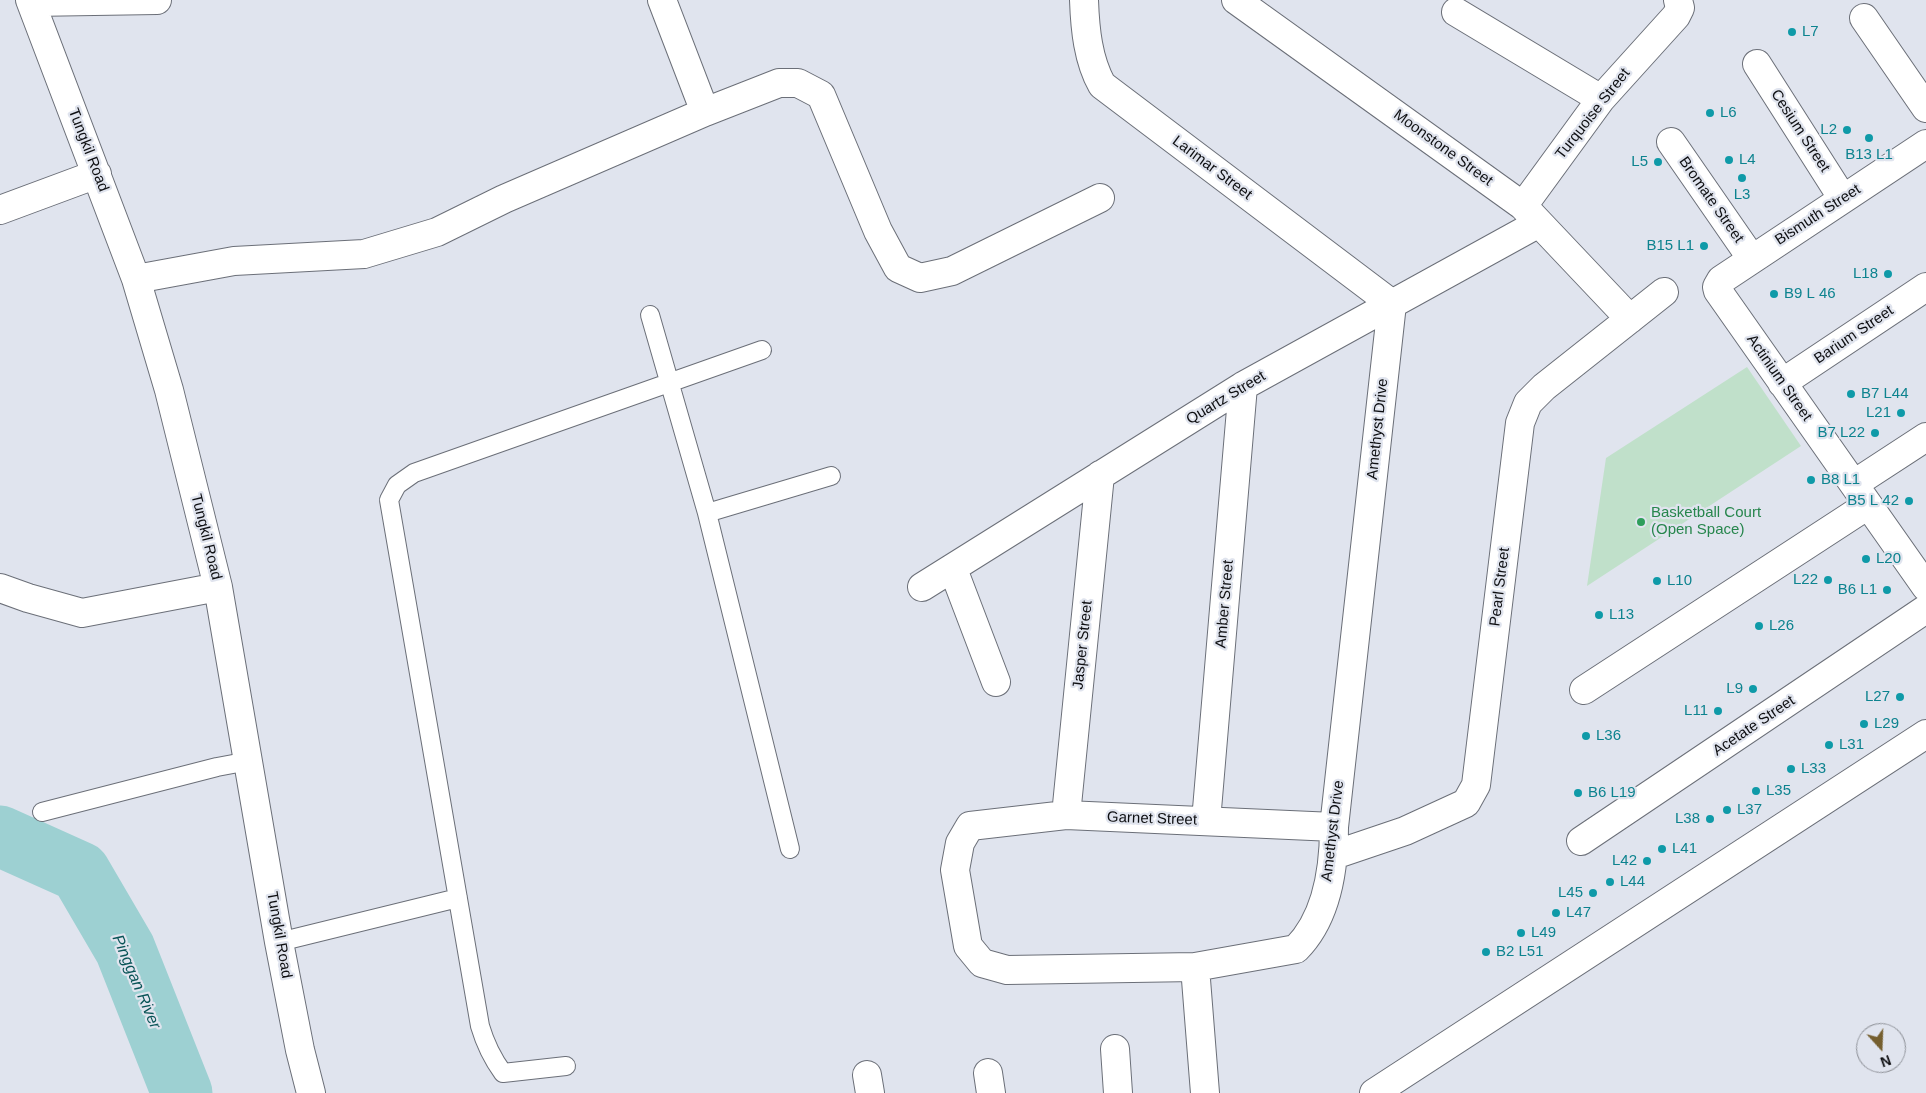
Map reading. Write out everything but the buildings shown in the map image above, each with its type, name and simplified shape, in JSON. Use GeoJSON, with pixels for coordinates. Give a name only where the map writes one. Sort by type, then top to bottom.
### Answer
{"type":"FeatureCollection","features":[{"type":"Feature","properties":{"kind":"street"},"geometry":{"type":"LineString","coordinates":[[31,1],[157,0]]}},
{"type":"Feature","properties":{"kind":"street"},"geometry":{"type":"LineString","coordinates":[[662,0],[705,112]]}},
{"type":"Feature","properties":{"kind":"street","name":"Larimar Street"},"geometry":{"type":"LineString","coordinates":[[1084,0],[1091,56],[1096,74],[1102,85],[1392,304]]}},
{"type":"Feature","properties":{"kind":"street","name":"Moonstone Street"},"geometry":{"type":"LineString","coordinates":[[1236,0],[1531,214],[1630,319]]}},
{"type":"Feature","properties":{"kind":"street","name":"Turquoise Street"},"geometry":{"type":"LineString","coordinates":[[1531,214],[1601,99],[1676,16],[1680,8],[1678,0]]}},
{"type":"Feature","properties":{"kind":"street","name":"Tungkil Road"},"geometry":{"type":"LineString","coordinates":[[31,1],[136,279],[169,390],[218,587],[279,942],[300,1050],[311,1093]]}},
{"type":"Feature","properties":{"kind":"street"},"geometry":{"type":"LineString","coordinates":[[1456,12],[1601,99]]}},
{"type":"Feature","properties":{"kind":"street"},"geometry":{"type":"LineString","coordinates":[[1864,18],[1926,108]]}},
{"type":"Feature","properties":{"kind":"street","name":"Cesium Street"},"geometry":{"type":"LineString","coordinates":[[1757,64],[1844,199]]}},
{"type":"Feature","properties":{"kind":"street"},"geometry":{"type":"LineString","coordinates":[[136,279],[234,261],[364,254],[438,232],[504,199],[705,112],[779,83],[798,83],[821,96],[878,231],[898,268],[920,278],[952,271],[1100,198]]}},
{"type":"Feature","properties":{"kind":"street","name":"Bromate Street"},"geometry":{"type":"LineString","coordinates":[[1671,142],[1752,259]]}},
{"type":"Feature","properties":{"kind":"street","name":"Bismuth Street"},"geometry":{"type":"LineString","coordinates":[[1718,291],[1717,287],[1721,280],[1926,144]]}},
{"type":"Feature","properties":{"kind":"street"},"geometry":{"type":"LineString","coordinates":[[0,210],[97,174]]}},
{"type":"Feature","properties":{"kind":"street","name":"Quartz Street"},"geometry":{"type":"LineString","coordinates":[[922,587],[1244,386],[1392,304],[1531,214]]}},
{"type":"Feature","properties":{"kind":"street","name":"Barium Street"},"geometry":{"type":"LineString","coordinates":[[1782,383],[1926,287]]}},
{"type":"Feature","properties":{"kind":"street","name":"Actinium Street"},"geometry":{"type":"LineString","coordinates":[[1718,291],[1926,587]]}},
{"type":"Feature","properties":{"kind":"street","name":"Pearl Street"},"geometry":{"type":"LineString","coordinates":[[1334,855],[1406,832],[1466,803],[1476,785],[1520,423],[1528,403],[1544,386],[1664,292]]}},
{"type":"Feature","properties":{"kind":"street","name":"Amethyst Drive"},"geometry":{"type":"LineString","coordinates":[[970,826],[960,843],[955,870],[968,946],[982,963],[1007,970],[1195,967],[1296,949],[1308,937],[1316,922],[1334,855],[1334,827],[1392,304]]}},
{"type":"Feature","properties":{"kind":"street","name":"Amber Street"},"geometry":{"type":"LineString","coordinates":[[1206,821],[1244,386]]}},
{"type":"Feature","properties":{"kind":"street"},"geometry":{"type":"LineString","coordinates":[[1584,690],[1861,494],[1926,437]]}},
{"type":"Feature","properties":{"kind":"street","name":"Jasper Street"},"geometry":{"type":"LineString","coordinates":[[1066,815],[1100,475]]}},
{"type":"Feature","properties":{"kind":"street"},"geometry":{"type":"LineString","coordinates":[[953,569],[996,682]]}},
{"type":"Feature","properties":{"kind":"street"},"geometry":{"type":"LineString","coordinates":[[0,588],[28,598],[82,612],[218,587]]}},
{"type":"Feature","properties":{"kind":"street","name":"Acetate Street"},"geometry":{"type":"LineString","coordinates":[[1581,841],[1926,610]]}},
{"type":"Feature","properties":{"kind":"street"},"geometry":{"type":"LineString","coordinates":[[1374,1093],[1926,734]]}},
{"type":"Feature","properties":{"kind":"street","name":"Garnet Street"},"geometry":{"type":"LineString","coordinates":[[970,826],[1066,815],[1334,827]]}},
{"type":"Feature","properties":{"kind":"street"},"geometry":{"type":"LineString","coordinates":[[1195,967],[1205,1093]]}},
{"type":"Feature","properties":{"kind":"street"},"geometry":{"type":"LineString","coordinates":[[1115,1049],[1118,1093]]}},
{"type":"Feature","properties":{"kind":"lane"},"geometry":{"type":"LineString","coordinates":[[650,315],[707,513],[790,849]]}},
{"type":"Feature","properties":{"kind":"lane"},"geometry":{"type":"LineString","coordinates":[[566,1066],[503,1073],[493,1060],[484,1042],[389,500],[397,485],[414,473],[762,350]]}},
{"type":"Feature","properties":{"kind":"lane"},"geometry":{"type":"LineString","coordinates":[[707,513],[831,476]]}},
{"type":"Feature","properties":{"kind":"lane"},"geometry":{"type":"LineString","coordinates":[[42,812],[248,761]]}},
{"type":"Feature","properties":{"kind":"lane"},"geometry":{"type":"LineString","coordinates":[[279,942],[458,898]]}},
{"type":"Feature","properties":{"kind":"green space","name":"Basketball Court (Open Space)"},"geometry":{"type":"Polygon","coordinates":[[[1747,367],[1801,446],[1587,586],[1606,458],[1747,367]]]}},
{"type":"Feature","properties":{"kind":"waterway","name":"Pinggan River"},"geometry":{"type":"LineString","coordinates":[[0,836],[80,872],[125,949],[182,1093]]}},
{"type":"Feature","properties":{"kind":"place","name":"L7"},"geometry":{"type":"Point","coordinates":[1792,32]}},
{"type":"Feature","properties":{"kind":"place","name":"L6"},"geometry":{"type":"Point","coordinates":[1710,113]}},
{"type":"Feature","properties":{"kind":"place","name":"L2"},"geometry":{"type":"Point","coordinates":[1847,130]}},
{"type":"Feature","properties":{"kind":"place","name":"B13 L1"},"geometry":{"type":"Point","coordinates":[1869,138]}},
{"type":"Feature","properties":{"kind":"place","name":"L4"},"geometry":{"type":"Point","coordinates":[1729,160]}},
{"type":"Feature","properties":{"kind":"place","name":"L5"},"geometry":{"type":"Point","coordinates":[1658,162]}},
{"type":"Feature","properties":{"kind":"place","name":"L3"},"geometry":{"type":"Point","coordinates":[1742,178]}},
{"type":"Feature","properties":{"kind":"place","name":"B15 L1"},"geometry":{"type":"Point","coordinates":[1704,246]}},
{"type":"Feature","properties":{"kind":"place","name":"L18"},"geometry":{"type":"Point","coordinates":[1888,274]}},
{"type":"Feature","properties":{"kind":"place","name":"B9 L 46"},"geometry":{"type":"Point","coordinates":[1774,294]}},
{"type":"Feature","properties":{"kind":"place","name":"B7 L44"},"geometry":{"type":"Point","coordinates":[1851,394]}},
{"type":"Feature","properties":{"kind":"place","name":"L21"},"geometry":{"type":"Point","coordinates":[1901,413]}},
{"type":"Feature","properties":{"kind":"place","name":"B7 L22"},"geometry":{"type":"Point","coordinates":[1875,433]}},
{"type":"Feature","properties":{"kind":"place","name":"B8 L1"},"geometry":{"type":"Point","coordinates":[1811,480]}},
{"type":"Feature","properties":{"kind":"place","name":"B5 L 42"},"geometry":{"type":"Point","coordinates":[1909,501]}},
{"type":"Feature","properties":{"kind":"place","name":"Basketball Court (Open Space)"},"geometry":{"type":"Point","coordinates":[1641,522]}},
{"type":"Feature","properties":{"kind":"place","name":"L20"},"geometry":{"type":"Point","coordinates":[1866,559]}},
{"type":"Feature","properties":{"kind":"place","name":"L22"},"geometry":{"type":"Point","coordinates":[1828,580]}},
{"type":"Feature","properties":{"kind":"place","name":"L10"},"geometry":{"type":"Point","coordinates":[1657,581]}},
{"type":"Feature","properties":{"kind":"place","name":"B6 L1"},"geometry":{"type":"Point","coordinates":[1887,590]}},
{"type":"Feature","properties":{"kind":"place","name":"L13"},"geometry":{"type":"Point","coordinates":[1599,615]}},
{"type":"Feature","properties":{"kind":"place","name":"L26"},"geometry":{"type":"Point","coordinates":[1759,626]}},
{"type":"Feature","properties":{"kind":"place","name":"L9"},"geometry":{"type":"Point","coordinates":[1753,689]}},
{"type":"Feature","properties":{"kind":"place","name":"L27"},"geometry":{"type":"Point","coordinates":[1900,697]}},
{"type":"Feature","properties":{"kind":"place","name":"L11"},"geometry":{"type":"Point","coordinates":[1718,711]}},
{"type":"Feature","properties":{"kind":"place","name":"L29"},"geometry":{"type":"Point","coordinates":[1864,724]}},
{"type":"Feature","properties":{"kind":"place","name":"L36"},"geometry":{"type":"Point","coordinates":[1586,736]}},
{"type":"Feature","properties":{"kind":"place","name":"L31"},"geometry":{"type":"Point","coordinates":[1829,745]}},
{"type":"Feature","properties":{"kind":"place","name":"L33"},"geometry":{"type":"Point","coordinates":[1791,769]}},
{"type":"Feature","properties":{"kind":"place","name":"L35"},"geometry":{"type":"Point","coordinates":[1756,791]}},
{"type":"Feature","properties":{"kind":"place","name":"B6 L19"},"geometry":{"type":"Point","coordinates":[1578,793]}},
{"type":"Feature","properties":{"kind":"place","name":"L37"},"geometry":{"type":"Point","coordinates":[1727,810]}},
{"type":"Feature","properties":{"kind":"place","name":"L38"},"geometry":{"type":"Point","coordinates":[1710,819]}},
{"type":"Feature","properties":{"kind":"place","name":"L41"},"geometry":{"type":"Point","coordinates":[1662,849]}},
{"type":"Feature","properties":{"kind":"place","name":"L42"},"geometry":{"type":"Point","coordinates":[1647,861]}},
{"type":"Feature","properties":{"kind":"place","name":"L44"},"geometry":{"type":"Point","coordinates":[1610,882]}},
{"type":"Feature","properties":{"kind":"place","name":"L45"},"geometry":{"type":"Point","coordinates":[1593,893]}},
{"type":"Feature","properties":{"kind":"place","name":"L47"},"geometry":{"type":"Point","coordinates":[1556,913]}},
{"type":"Feature","properties":{"kind":"place","name":"L49"},"geometry":{"type":"Point","coordinates":[1521,933]}},
{"type":"Feature","properties":{"kind":"place","name":"B2 L51"},"geometry":{"type":"Point","coordinates":[1486,952]}}]}
